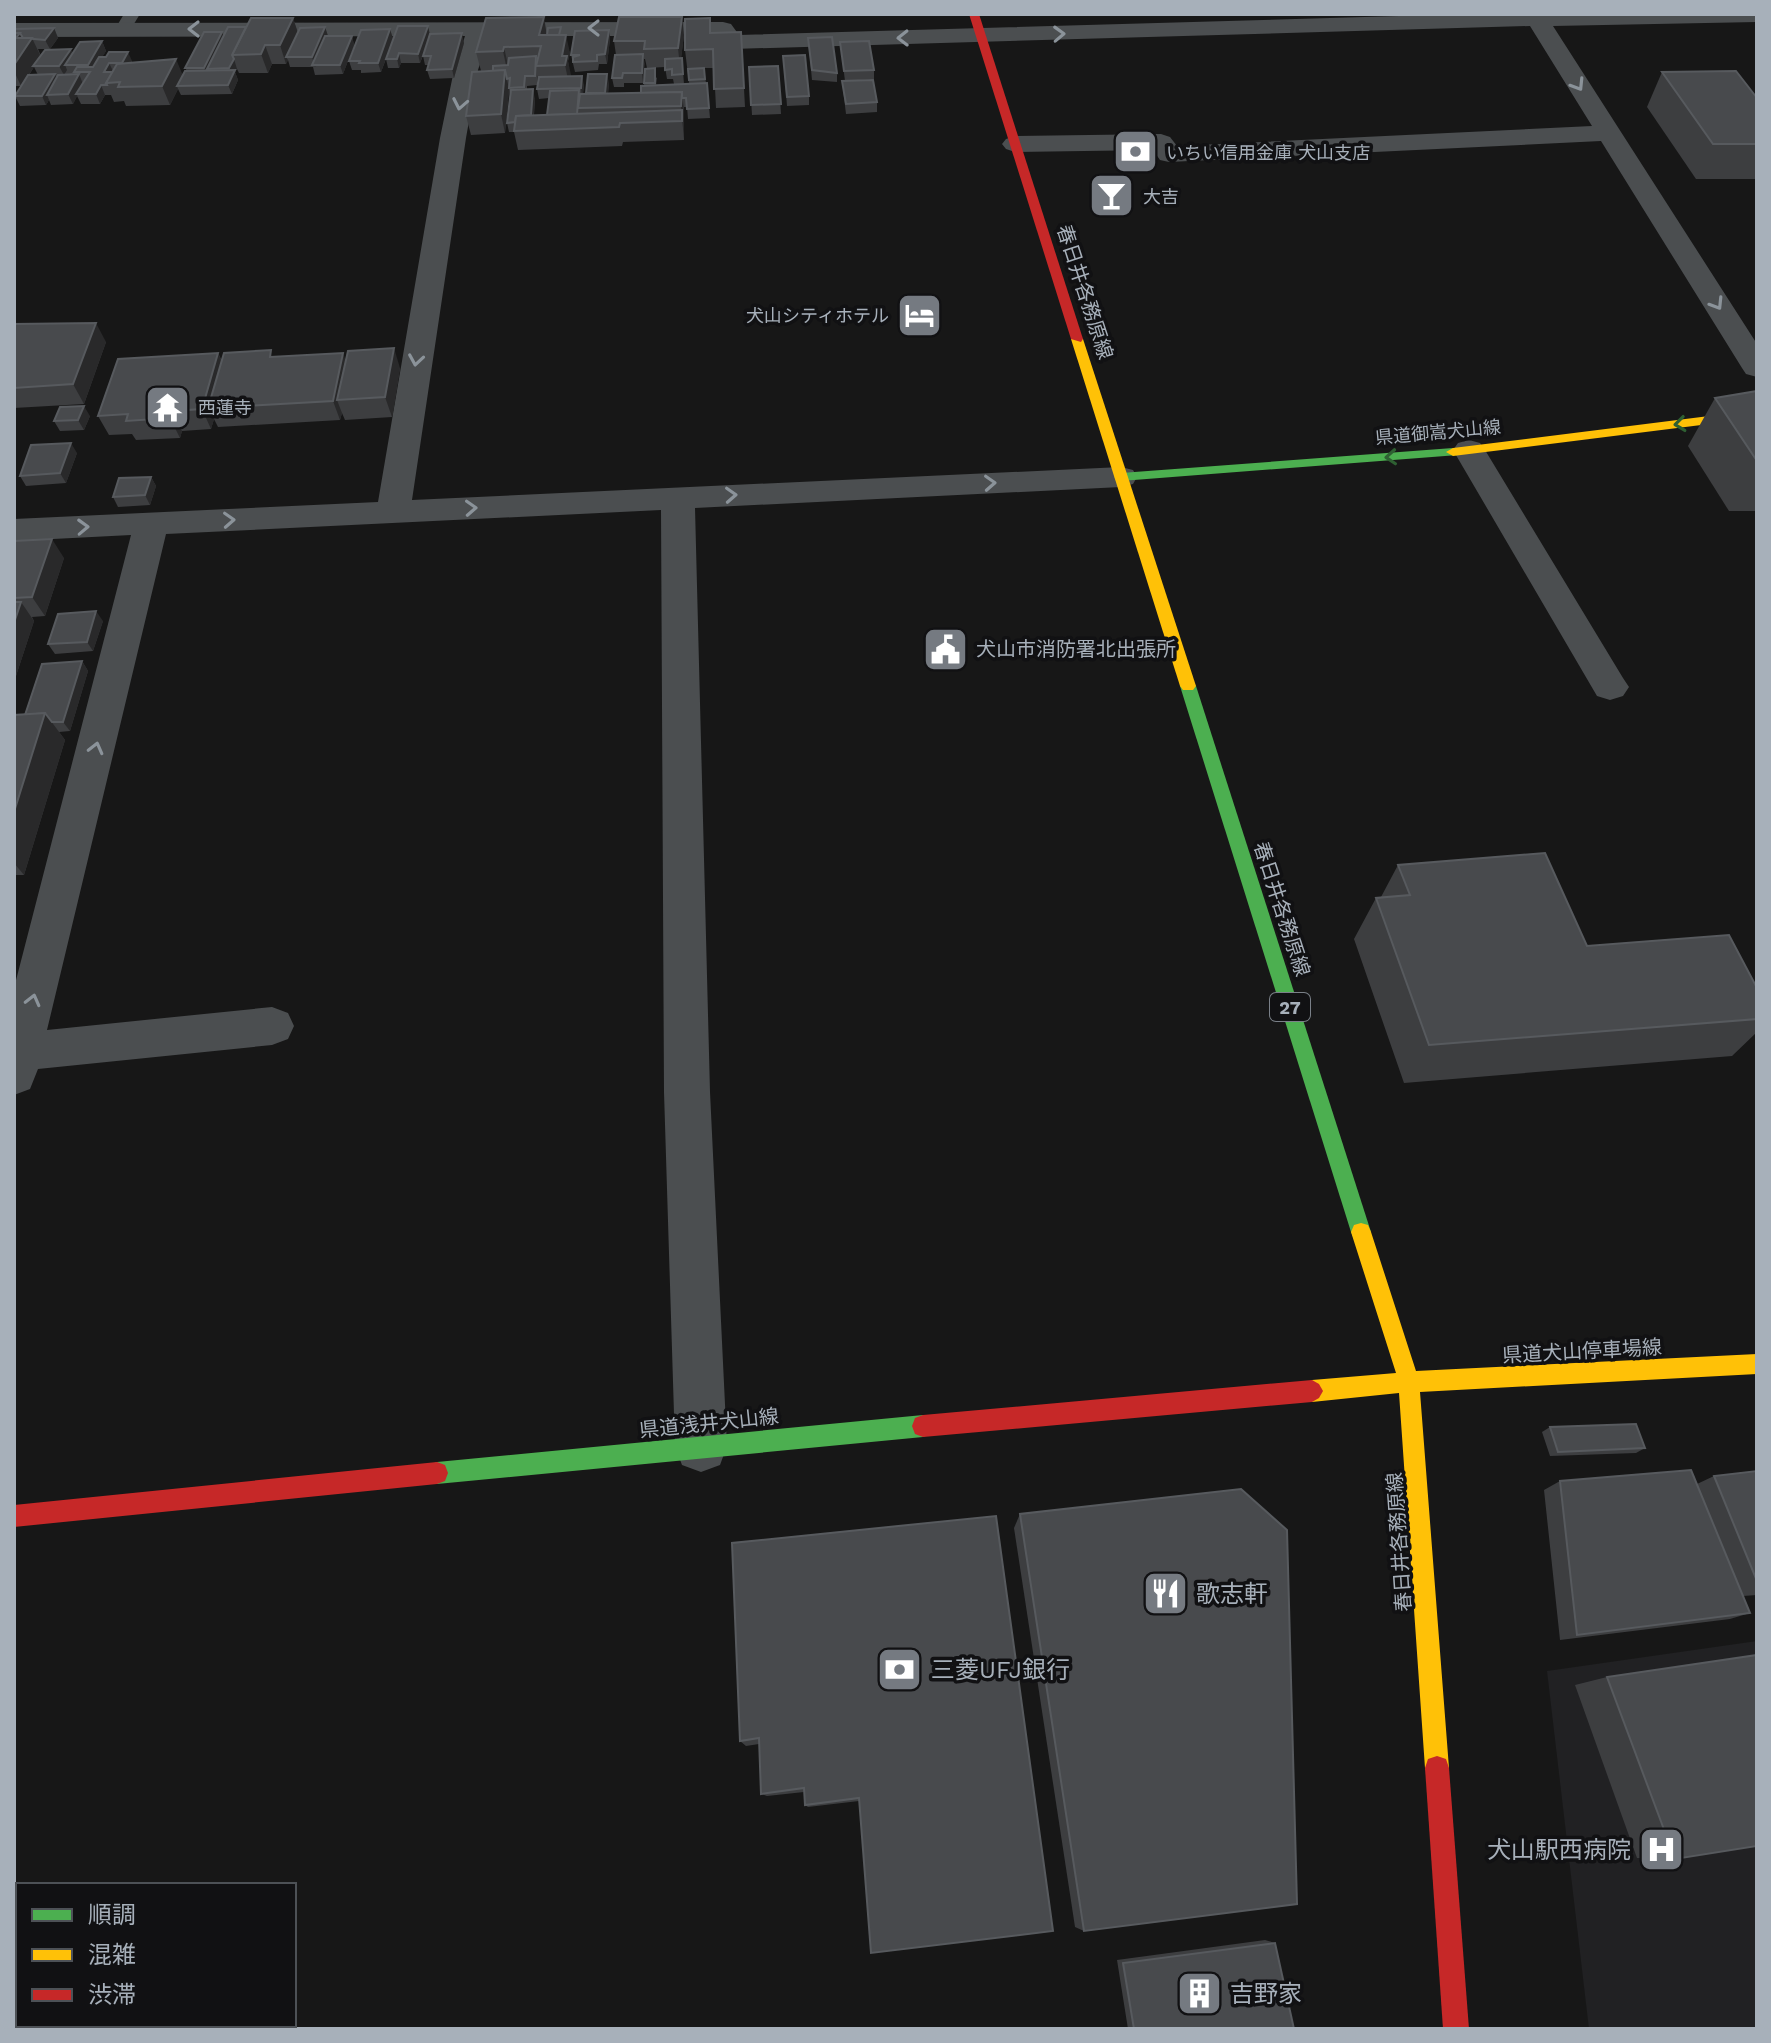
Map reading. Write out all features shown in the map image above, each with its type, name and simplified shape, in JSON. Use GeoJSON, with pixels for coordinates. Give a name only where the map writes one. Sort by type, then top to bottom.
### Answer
{"type":"FeatureCollection","features":[{"type":"Feature","properties":{"kind":"main road","name":"春日井各務原線"},"geometry":{"type":"LineString","coordinates":[[978,25],[1409,1382],[1456,2029]]}},
{"type":"Feature","properties":{"kind":"main road","name":"県道御嵩犬山線"},"geometry":{"type":"LineString","coordinates":[[1121,477],[1469,450],[1757,414]]}},
{"type":"Feature","properties":{"kind":"main road","name":"県道犬山停車場線"},"geometry":{"type":"LineString","coordinates":[[1409,1382],[1757,1364]]}},
{"type":"Feature","properties":{"kind":"main road","name":"県道浅井犬山線"},"geometry":{"type":"LineString","coordinates":[[14,1516],[701,1446],[1409,1382]]}},
{"type":"Feature","properties":{"kind":"street"},"geometry":{"type":"LineString","coordinates":[[22,25],[128,22],[480,28],[667,21],[723,29],[732,42],[978,25],[1757,15]]}},
{"type":"Feature","properties":{"kind":"street"},"geometry":{"type":"LineString","coordinates":[[1535,16],[1757,368]]}},
{"type":"Feature","properties":{"kind":"street"},"geometry":{"type":"LineString","coordinates":[[393,512],[453,138],[466,70],[480,28]]}},
{"type":"Feature","properties":{"kind":"street"},"geometry":{"type":"LineString","coordinates":[[1015,144],[1161,142],[1169,154],[1609,133]]}},
{"type":"Feature","properties":{"kind":"street"},"geometry":{"type":"LineString","coordinates":[[1469,450],[1610,687]]}},
{"type":"Feature","properties":{"kind":"street"},"geometry":{"type":"LineString","coordinates":[[14,530],[1121,477]]}},
{"type":"Feature","properties":{"kind":"street"},"geometry":{"type":"LineString","coordinates":[[678,497],[687,1092],[701,1446]]}},
{"type":"Feature","properties":{"kind":"street"},"geometry":{"type":"LineString","coordinates":[[151,524],[17,1064],[272,1026]]}},
{"type":"Feature","properties":{"kind":"shaded area","name":"犬山駅西病院"},"geometry":{"type":"Polygon","coordinates":[[[1757,1641],[1757,2029],[1589,2029],[1547,1671],[1757,1641]]]}},
{"type":"Feature","properties":{"kind":"building"},"geometry":{"type":"Polygon","coordinates":[[[544,17],[539,35],[566,35],[562,56],[567,56],[565,65],[536,66],[541,46],[504,47],[503,51],[476,52],[486,18],[544,17]]]}},
{"type":"Feature","properties":{"kind":"building"},"geometry":{"type":"Polygon","coordinates":[[[619,17],[682,17],[678,48],[644,49],[645,41],[614,41],[619,17]]]}},
{"type":"Feature","properties":{"kind":"building"},"geometry":{"type":"Polygon","coordinates":[[[251,18],[293,18],[280,45],[265,45],[261,54],[232,55],[251,18]]]}},
{"type":"Feature","properties":{"kind":"building"},"geometry":{"type":"Polygon","coordinates":[[[710,18],[710,33],[741,32],[744,88],[714,89],[713,49],[685,50],[685,19],[710,18]]]}},
{"type":"Feature","properties":{"kind":"building"},"geometry":{"type":"Polygon","coordinates":[[[398,26],[428,26],[418,54],[399,53],[397,59],[386,59],[398,26]]]}},
{"type":"Feature","properties":{"kind":"building"},"geometry":{"type":"Polygon","coordinates":[[[228,27],[246,27],[232,55],[234,59],[229,68],[207,69],[228,27]]]}},
{"type":"Feature","properties":{"kind":"building"},"geometry":{"type":"Polygon","coordinates":[[[325,27],[312,57],[286,57],[300,28],[325,27]]]}},
{"type":"Feature","properties":{"kind":"building"},"geometry":{"type":"Polygon","coordinates":[[[561,27],[559,35],[547,35],[548,28],[561,27]]]}},
{"type":"Feature","properties":{"kind":"building"},"geometry":{"type":"Polygon","coordinates":[[[54,28],[45,40],[23,38],[20,33],[14,33],[14,29],[54,28]]]}},
{"type":"Feature","properties":{"kind":"building"},"geometry":{"type":"Polygon","coordinates":[[[390,29],[378,63],[349,61],[361,30],[390,29]]]}},
{"type":"Feature","properties":{"kind":"building"},"geometry":{"type":"Polygon","coordinates":[[[609,30],[605,54],[597,55],[597,61],[573,62],[573,57],[580,55],[571,55],[575,31],[609,30]]]}},
{"type":"Feature","properties":{"kind":"building"},"geometry":{"type":"Polygon","coordinates":[[[204,32],[222,32],[204,68],[185,68],[204,32]]]}},
{"type":"Feature","properties":{"kind":"building"},"geometry":{"type":"Polygon","coordinates":[[[14,33],[20,33],[16,38],[32,38],[14,65],[14,33]]]}},
{"type":"Feature","properties":{"kind":"building"},"geometry":{"type":"Polygon","coordinates":[[[462,33],[452,69],[427,70],[431,56],[423,56],[430,34],[462,33]]]}},
{"type":"Feature","properties":{"kind":"building"},"geometry":{"type":"Polygon","coordinates":[[[325,36],[352,36],[340,65],[312,65],[325,36]]]}},
{"type":"Feature","properties":{"kind":"building"},"geometry":{"type":"Polygon","coordinates":[[[832,37],[837,73],[812,70],[808,38],[832,37]]]}},
{"type":"Feature","properties":{"kind":"building"},"geometry":{"type":"Polygon","coordinates":[[[102,41],[88,65],[65,65],[80,42],[102,41]]]}},
{"type":"Feature","properties":{"kind":"building"},"geometry":{"type":"Polygon","coordinates":[[[869,41],[874,70],[844,71],[840,42],[869,41]]]}},
{"type":"Feature","properties":{"kind":"building"},"geometry":{"type":"Polygon","coordinates":[[[71,49],[59,66],[33,66],[45,50],[71,49]]]}},
{"type":"Feature","properties":{"kind":"building"},"geometry":{"type":"Polygon","coordinates":[[[109,52],[128,52],[122,63],[109,63],[104,72],[113,72],[107,85],[101,85],[96,94],[76,94],[90,72],[74,72],[77,67],[93,67],[99,57],[106,57],[109,52]]]}},
{"type":"Feature","properties":{"kind":"building"},"geometry":{"type":"Polygon","coordinates":[[[643,54],[642,73],[623,73],[622,78],[612,78],[615,55],[643,54]]]}},
{"type":"Feature","properties":{"kind":"building"},"geometry":{"type":"Polygon","coordinates":[[[805,55],[809,96],[787,97],[783,56],[805,55]]]}},
{"type":"Feature","properties":{"kind":"building"},"geometry":{"type":"Polygon","coordinates":[[[536,56],[535,76],[525,76],[524,87],[509,88],[510,78],[507,79],[505,70],[493,71],[493,66],[508,65],[509,58],[536,56]]]}},
{"type":"Feature","properties":{"kind":"building"},"geometry":{"type":"Polygon","coordinates":[[[682,58],[683,74],[672,75],[672,69],[665,70],[665,59],[682,58]]]}},
{"type":"Feature","properties":{"kind":"building"},"geometry":{"type":"Polygon","coordinates":[[[176,59],[162,86],[118,87],[120,82],[106,83],[117,64],[176,59]]]}},
{"type":"Feature","properties":{"kind":"building"},"geometry":{"type":"Polygon","coordinates":[[[778,66],[781,104],[751,105],[749,67],[778,66]]]}},
{"type":"Feature","properties":{"kind":"building"},"geometry":{"type":"Polygon","coordinates":[[[655,68],[655,83],[644,83],[645,69],[655,68]]]}},
{"type":"Feature","properties":{"kind":"building"},"geometry":{"type":"Polygon","coordinates":[[[704,68],[705,79],[689,80],[688,69],[704,68]]]}},
{"type":"Feature","properties":{"kind":"building"},"geometry":{"type":"Polygon","coordinates":[[[235,70],[228,85],[177,86],[185,71],[235,70]]]}},
{"type":"Feature","properties":{"kind":"building"},"geometry":{"type":"Polygon","coordinates":[[[505,70],[501,114],[466,116],[472,72],[505,70]]]}},
{"type":"Feature","properties":{"kind":"building"},"geometry":{"type":"Polygon","coordinates":[[[1736,71],[1757,98],[1757,144],[1713,144],[1662,72],[1736,71]]]}},
{"type":"Feature","properties":{"kind":"building"},"geometry":{"type":"Polygon","coordinates":[[[55,74],[42,96],[15,96],[28,75],[55,74]]]}},
{"type":"Feature","properties":{"kind":"building"},"geometry":{"type":"Polygon","coordinates":[[[79,74],[68,94],[47,95],[58,75],[79,74]]]}},
{"type":"Feature","properties":{"kind":"building"},"geometry":{"type":"Polygon","coordinates":[[[588,74],[607,74],[605,93],[586,93],[588,74]]]}},
{"type":"Feature","properties":{"kind":"building"},"geometry":{"type":"Polygon","coordinates":[[[582,76],[581,88],[537,89],[539,77],[582,76]]]}},
{"type":"Feature","properties":{"kind":"building"},"geometry":{"type":"Polygon","coordinates":[[[873,80],[877,102],[846,104],[842,81],[873,80]]]}},
{"type":"Feature","properties":{"kind":"building"},"geometry":{"type":"Polygon","coordinates":[[[707,83],[709,108],[687,109],[682,92],[641,93],[641,86],[707,83]]]}},
{"type":"Feature","properties":{"kind":"building"},"geometry":{"type":"Polygon","coordinates":[[[533,89],[531,115],[516,116],[515,122],[507,123],[511,90],[533,89]]]}},
{"type":"Feature","properties":{"kind":"building"},"geometry":{"type":"Polygon","coordinates":[[[579,90],[577,114],[547,115],[550,91],[579,90]]]}},
{"type":"Feature","properties":{"kind":"building"},"geometry":{"type":"Polygon","coordinates":[[[682,92],[681,106],[578,108],[580,94],[682,92]]]}},
{"type":"Feature","properties":{"kind":"building"},"geometry":{"type":"Polygon","coordinates":[[[682,110],[682,121],[514,131],[516,116],[682,110]]]}},
{"type":"Feature","properties":{"kind":"building"},"geometry":{"type":"Polygon","coordinates":[[[96,323],[73,384],[14,388],[14,324],[96,323]]]}},
{"type":"Feature","properties":{"kind":"building"},"geometry":{"type":"Polygon","coordinates":[[[394,348],[385,397],[337,400],[348,351],[394,348]]]}},
{"type":"Feature","properties":{"kind":"building"},"geometry":{"type":"Polygon","coordinates":[[[271,350],[270,357],[343,353],[333,401],[208,408],[224,353],[271,350]]]}},
{"type":"Feature","properties":{"kind":"building"},"geometry":{"type":"Polygon","coordinates":[[[218,353],[202,409],[172,411],[170,418],[126,421],[128,414],[98,416],[118,359],[218,353]]]}},
{"type":"Feature","properties":{"kind":"building"},"geometry":{"type":"Polygon","coordinates":[[[1757,391],[1757,461],[1715,398],[1757,391]]]}},
{"type":"Feature","properties":{"kind":"building"},"geometry":{"type":"Polygon","coordinates":[[[84,406],[78,420],[54,421],[60,407],[84,406]]]}},
{"type":"Feature","properties":{"kind":"building"},"geometry":{"type":"Polygon","coordinates":[[[71,443],[60,473],[20,476],[31,445],[71,443]]]}},
{"type":"Feature","properties":{"kind":"building"},"geometry":{"type":"Polygon","coordinates":[[[151,477],[145,495],[113,497],[119,478],[151,477]]]}},
{"type":"Feature","properties":{"kind":"building"},"geometry":{"type":"Polygon","coordinates":[[[52,539],[32,597],[14,598],[14,541],[52,539]]]}},
{"type":"Feature","properties":{"kind":"building"},"geometry":{"type":"Polygon","coordinates":[[[14,602],[21,602],[14,623],[14,602]]]}},
{"type":"Feature","properties":{"kind":"building"},"geometry":{"type":"Polygon","coordinates":[[[96,611],[87,642],[48,644],[58,614],[96,611]]]}},
{"type":"Feature","properties":{"kind":"building"},"geometry":{"type":"Polygon","coordinates":[[[82,661],[63,722],[52,722],[45,713],[25,715],[42,664],[82,661]]]}},
{"type":"Feature","properties":{"kind":"building"},"geometry":{"type":"Polygon","coordinates":[[[45,713],[14,812],[14,715],[45,713]]]}},
{"type":"Feature","properties":{"kind":"building"},"geometry":{"type":"Polygon","coordinates":[[[1545,853],[1587,946],[1729,935],[1757,988],[1757,1019],[1429,1045],[1376,898],[1410,895],[1398,865],[1545,853]]]}},
{"type":"Feature","properties":{"kind":"building"},"geometry":{"type":"Polygon","coordinates":[[[1636,1424],[1645,1448],[1558,1452],[1550,1427],[1636,1424]]]}},
{"type":"Feature","properties":{"kind":"building"},"geometry":{"type":"Polygon","coordinates":[[[1691,1470],[1750,1613],[1577,1635],[1560,1481],[1691,1470]]]}},
{"type":"Feature","properties":{"kind":"building"},"geometry":{"type":"Polygon","coordinates":[[[1757,1471],[1757,1581],[1714,1476],[1757,1471]]]}},
{"type":"Feature","properties":{"kind":"building"},"geometry":{"type":"Polygon","coordinates":[[[1241,1489],[1287,1530],[1297,1904],[1084,1931],[1020,1514],[1241,1489]]]}},
{"type":"Feature","properties":{"kind":"building"},"geometry":{"type":"Polygon","coordinates":[[[996,1516],[1053,1931],[871,1953],[859,1798],[805,1805],[804,1788],[761,1794],[759,1738],[740,1741],[732,1543],[996,1516]]]}},
{"type":"Feature","properties":{"kind":"building"},"geometry":{"type":"Polygon","coordinates":[[[1757,1655],[1757,1846],[1675,1859],[1607,1677],[1757,1655]]]}},
{"type":"Feature","properties":{"kind":"building","name":"吉野家"},"geometry":{"type":"Polygon","coordinates":[[[1275,1943],[1294,2029],[1134,2029],[1123,1963],[1275,1943]]]}},
{"type":"Feature","properties":{"kind":"traffic: fast"},"geometry":{"type":"LineString","coordinates":[[1121,477],[1453,452]]}},
{"type":"Feature","properties":{"kind":"traffic: fast"},"geometry":{"type":"LineString","coordinates":[[1188,686],[1361,1232]]}},
{"type":"Feature","properties":{"kind":"traffic: fast"},"geometry":{"type":"LineString","coordinates":[[437,1473],[923,1426]]}},
{"type":"Feature","properties":{"kind":"traffic: slow"},"geometry":{"type":"LineString","coordinates":[[1077,339],[1188,686]]}},
{"type":"Feature","properties":{"kind":"traffic: slow"},"geometry":{"type":"LineString","coordinates":[[1453,452],[1757,414]]}},
{"type":"Feature","properties":{"kind":"traffic: slow"},"geometry":{"type":"LineString","coordinates":[[1361,1232],[1409,1382],[1437,1768]]}},
{"type":"Feature","properties":{"kind":"traffic: slow"},"geometry":{"type":"LineString","coordinates":[[1312,1391],[1409,1382],[1757,1364]]}},
{"type":"Feature","properties":{"kind":"traffic: jam"},"geometry":{"type":"LineString","coordinates":[[974,14],[1077,339]]}},
{"type":"Feature","properties":{"kind":"traffic: jam"},"geometry":{"type":"LineString","coordinates":[[923,1426],[1312,1391]]}},
{"type":"Feature","properties":{"kind":"traffic: jam"},"geometry":{"type":"LineString","coordinates":[[14,1516],[437,1473]]}},
{"type":"Feature","properties":{"kind":"traffic: jam"},"geometry":{"type":"LineString","coordinates":[[1437,1768],[1456,2029]]}},
{"type":"Feature","properties":{"kind":"place","name":"いちい信用金庫 犬山支店"},"geometry":{"type":"Point","coordinates":[1135,152]}},
{"type":"Feature","properties":{"kind":"place","name":"大吉"},"geometry":{"type":"Point","coordinates":[1112,196]}},
{"type":"Feature","properties":{"kind":"place","name":"犬山シティホテル"},"geometry":{"type":"Point","coordinates":[920,315]}},
{"type":"Feature","properties":{"kind":"place","name":"西蓮寺"},"geometry":{"type":"Point","coordinates":[167,407]}},
{"type":"Feature","properties":{"kind":"place","name":"犬山市消防署北出張所"},"geometry":{"type":"Point","coordinates":[945,649]}},
{"type":"Feature","properties":{"kind":"place","name":"歌志軒"},"geometry":{"type":"Point","coordinates":[1165,1594]}},
{"type":"Feature","properties":{"kind":"place","name":"三菱UFJ銀行"},"geometry":{"type":"Point","coordinates":[900,1670]}},
{"type":"Feature","properties":{"kind":"place","name":"犬山駅西病院"},"geometry":{"type":"Point","coordinates":[1662,1850]}},
{"type":"Feature","properties":{"kind":"place","name":"吉野家"},"geometry":{"type":"Point","coordinates":[1199,1994]}}]}
